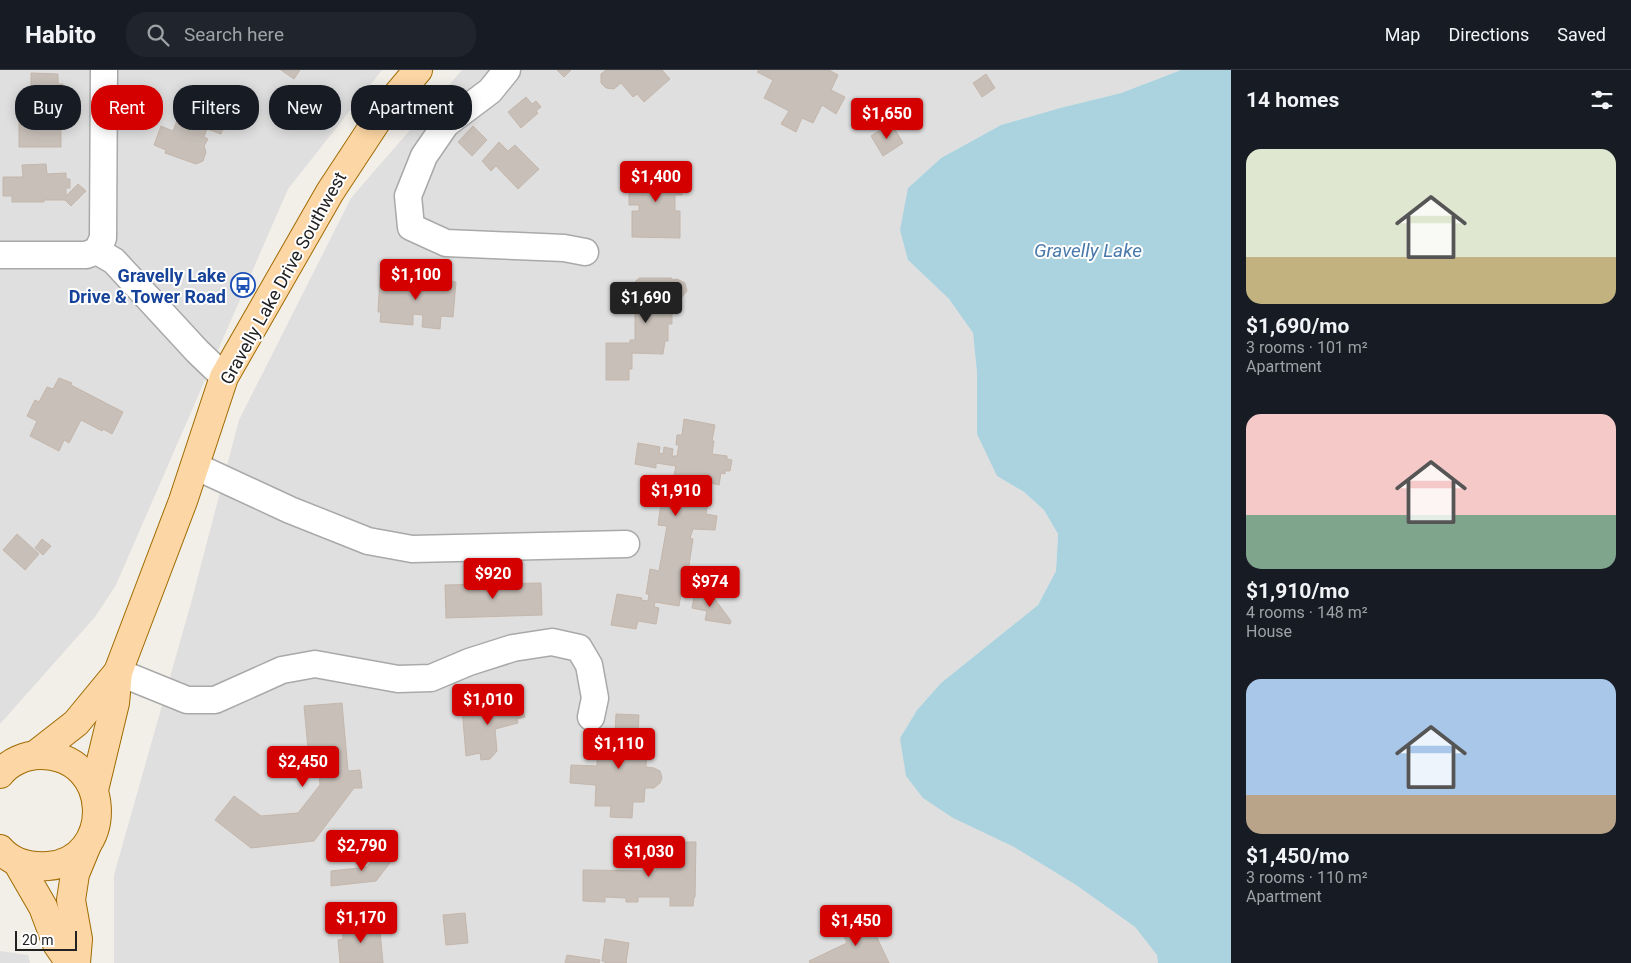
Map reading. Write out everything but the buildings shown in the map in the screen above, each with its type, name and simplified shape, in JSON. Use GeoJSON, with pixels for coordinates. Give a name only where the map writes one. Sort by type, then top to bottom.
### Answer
{"type":"FeatureCollection","features":[{"type":"Feature","properties":{"kind":"main road","name":"Gravelly Lake Drive Southwest"},"geometry":{"type":"LineString","coordinates":[[94,790],[115,703],[118,672],[183,501],[224,377],[330,192],[382,113],[418,70]]}},
{"type":"Feature","properties":{"kind":"main road","name":"Gravelly Lake Drive Southwest"},"geometry":{"type":"LineString","coordinates":[[35,755],[76,723],[118,672]]}},
{"type":"Feature","properties":{"kind":"main road"},"geometry":{"type":"LineString","coordinates":[[0,774],[18,760],[35,755],[54,755],[69,762],[84,774],[94,790],[98,809],[96,828],[75,874],[71,900],[78,939],[76,963]]}},
{"type":"Feature","properties":{"kind":"main road"},"geometry":{"type":"LineString","coordinates":[[5,853],[36,867],[55,866],[73,858],[87,845]]}},
{"type":"Feature","properties":{"kind":"main road"},"geometry":{"type":"LineString","coordinates":[[5,853],[43,907],[57,944],[70,963]]}},
{"type":"Feature","properties":{"kind":"street"},"geometry":{"type":"LineString","coordinates":[[0,255],[86,255],[97,251],[103,238],[104,70]]}},
{"type":"Feature","properties":{"kind":"street"},"geometry":{"type":"LineString","coordinates":[[507,70],[490,91],[446,124],[424,156],[408,196],[412,227],[446,243],[564,248],[585,252]]}},
{"type":"Feature","properties":{"kind":"street"},"geometry":{"type":"LineString","coordinates":[[97,251],[114,261],[224,377]]}},
{"type":"Feature","properties":{"kind":"street"},"geometry":{"type":"LineString","coordinates":[[195,466],[290,510],[368,541],[412,549],[626,544]]}},
{"type":"Feature","properties":{"kind":"street"},"geometry":{"type":"LineString","coordinates":[[118,672],[187,700],[215,700],[282,670],[315,664],[398,679],[431,678],[469,662],[513,648],[552,642],[579,648],[589,666],[595,698],[591,717]]}},
{"type":"Feature","properties":{"kind":"shaded area"},"geometry":{"type":"Polygon","coordinates":[[[0,70],[382,70],[370,85],[351,85],[351,109],[341,122],[341,85],[269,85],[269,130],[335,130],[288,189],[116,585],[95,617],[0,724],[0,70]]]}},
{"type":"Feature","properties":{"kind":"shaded area"},"geometry":{"type":"Polygon","coordinates":[[[462,70],[1181,70],[1121,93],[1001,125],[941,158],[908,188],[908,260],[949,299],[973,333],[977,373],[997,476],[1024,492],[1044,510],[1058,534],[1056,571],[1038,605],[941,683],[917,710],[900,738],[953,818],[1014,847],[1076,885],[1135,927],[1157,955],[1158,963],[114,963],[114,875],[191,603],[239,420],[351,198],[410,130],[472,130],[472,85],[449,85],[462,70]]]}},
{"type":"Feature","properties":{"kind":"shaded area"},"geometry":{"type":"Polygon","coordinates":[[[0,951],[28,955],[30,963],[0,963],[0,951]]]}},
{"type":"Feature","properties":{"kind":"water","name":"Gravelly Lake"},"geometry":{"type":"Polygon","coordinates":[[[1181,70],[1231,70],[1231,963],[1158,963],[1157,955],[1135,927],[1076,885],[1014,847],[953,818],[923,798],[906,776],[900,738],[917,710],[941,683],[1038,605],[1056,571],[1058,534],[1044,510],[1024,492],[997,476],[977,434],[977,373],[973,333],[949,299],[908,260],[900,230],[908,188],[941,158],[1001,125],[1121,93],[1181,70]]]}},
{"type":"Feature","properties":{"kind":"place","name":"Gravelly Lake Drive & Tower Road"},"geometry":{"type":"Point","coordinates":[243,285]}}]}
